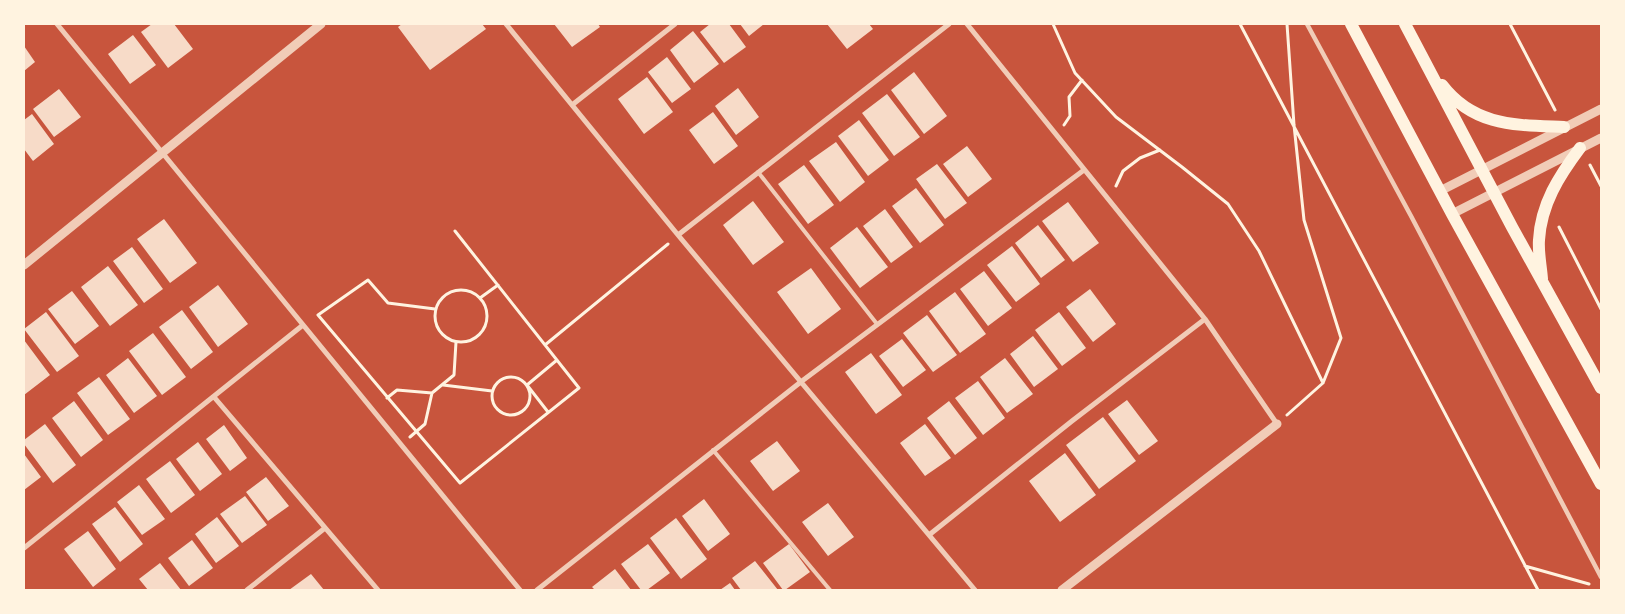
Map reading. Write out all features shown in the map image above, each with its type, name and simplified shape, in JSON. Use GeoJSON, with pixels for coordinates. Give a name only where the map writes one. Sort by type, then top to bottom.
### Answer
{"type":"FeatureCollection","features":[{"type":"Feature","properties":{"kind":"main road"},"geometry":{"type":"LineString","coordinates":[[1351,24],[1440,192],[1601,484]]}},
{"type":"Feature","properties":{"kind":"main road"},"geometry":{"type":"LineString","coordinates":[[1405,24],[1543,284],[1601,388]]}},
{"type":"Feature","properties":{"kind":"main road"},"geometry":{"type":"LineString","coordinates":[[1427,66],[1447,92],[1466,108],[1487,119],[1511,125],[1564,127]]}},
{"type":"Feature","properties":{"kind":"main road"},"geometry":{"type":"LineString","coordinates":[[1543,284],[1539,242],[1541,221],[1546,203],[1556,182],[1580,148]]}},
{"type":"Feature","properties":{"kind":"street"},"geometry":{"type":"LineString","coordinates":[[57,24],[520,590]]}},
{"type":"Feature","properties":{"kind":"street"},"geometry":{"type":"LineString","coordinates":[[24,265],[321,24]]}},
{"type":"Feature","properties":{"kind":"street"},"geometry":{"type":"LineString","coordinates":[[506,24],[678,235],[975,590]]}},
{"type":"Feature","properties":{"kind":"street"},"geometry":{"type":"LineString","coordinates":[[572,105],[675,24]]}},
{"type":"Feature","properties":{"kind":"street"},"geometry":{"type":"LineString","coordinates":[[678,235],[949,24]]}},
{"type":"Feature","properties":{"kind":"street"},"geometry":{"type":"LineString","coordinates":[[967,24],[1205,319],[1277,424],[1062,590]]}},
{"type":"Feature","properties":{"kind":"street"},"geometry":{"type":"LineString","coordinates":[[1307,24],[1411,216],[1601,577]]}},
{"type":"Feature","properties":{"kind":"street"},"geometry":{"type":"LineString","coordinates":[[1440,192],[1601,109]]}},
{"type":"Feature","properties":{"kind":"street"},"geometry":{"type":"LineString","coordinates":[[1452,214],[1601,138]]}},
{"type":"Feature","properties":{"kind":"street"},"geometry":{"type":"LineString","coordinates":[[536,590],[802,381],[1084,170]]}},
{"type":"Feature","properties":{"kind":"street"},"geometry":{"type":"LineString","coordinates":[[929,535],[1072,421],[1205,319]]}},
{"type":"Feature","properties":{"kind":"street"},"geometry":{"type":"LineString","coordinates":[[24,548],[304,325]]}},
{"type":"Feature","properties":{"kind":"street"},"geometry":{"type":"LineString","coordinates":[[214,397],[378,590]]}},
{"type":"Feature","properties":{"kind":"street"},"geometry":{"type":"LineString","coordinates":[[247,590],[325,528]]}},
{"type":"Feature","properties":{"kind":"lane"},"geometry":{"type":"LineString","coordinates":[[758,172],[877,324]]}},
{"type":"Feature","properties":{"kind":"lane"},"geometry":{"type":"LineString","coordinates":[[713,450],[830,590]]}},
{"type":"Feature","properties":{"kind":"path"},"geometry":{"type":"LineString","coordinates":[[1053,24],[1075,72],[1116,117],[1228,204],[1259,250],[1323,383]]}},
{"type":"Feature","properties":{"kind":"path"},"geometry":{"type":"LineString","coordinates":[[1240,24],[1538,590]]}},
{"type":"Feature","properties":{"kind":"path"},"geometry":{"type":"LineString","coordinates":[[1277,424],[1323,383],[1341,338],[1304,220],[1294,125],[1287,24]]}},
{"type":"Feature","properties":{"kind":"path"},"geometry":{"type":"LineString","coordinates":[[1510,24],[1564,127]]}},
{"type":"Feature","properties":{"kind":"path"},"geometry":{"type":"LineString","coordinates":[[1057,136],[1070,116],[1069,98],[1082,80]]}},
{"type":"Feature","properties":{"kind":"path"},"geometry":{"type":"LineString","coordinates":[[1580,148],[1601,186]]}},
{"type":"Feature","properties":{"kind":"path"},"geometry":{"type":"LineString","coordinates":[[1109,200],[1123,170],[1140,158],[1160,150]]}},
{"type":"Feature","properties":{"kind":"path"},"geometry":{"type":"LineString","coordinates":[[1546,203],[1601,309]]}},
{"type":"Feature","properties":{"kind":"path"},"geometry":{"type":"LineString","coordinates":[[318,315],[460,483],[579,388],[455,231]]}},
{"type":"Feature","properties":{"kind":"path"},"geometry":{"type":"LineString","coordinates":[[544,344],[678,235]]}},
{"type":"Feature","properties":{"kind":"path"},"geometry":{"type":"LineString","coordinates":[[304,325],[368,280],[388,304],[435,309]]}},
{"type":"Feature","properties":{"kind":"path"},"geometry":{"type":"LineString","coordinates":[[480,298],[498,285]]}},
{"type":"Feature","properties":{"kind":"path"},"geometry":{"type":"LineString","coordinates":[[462,290],[471,292],[480,298],[487,311],[487,320],[484,328],[472,340],[456,342],[448,339],[436,326],[434,318],[435,309],[445,294],[462,290]]}},
{"type":"Feature","properties":{"kind":"path"},"geometry":{"type":"LineString","coordinates":[[401,445],[425,424],[432,393],[454,375],[456,342]]}},
{"type":"Feature","properties":{"kind":"path"},"geometry":{"type":"LineString","coordinates":[[527,385],[557,360]]}},
{"type":"Feature","properties":{"kind":"path"},"geometry":{"type":"LineString","coordinates":[[527,385],[529,391],[528,404],[520,413],[514,415],[501,413],[496,409],[491,397],[494,385],[504,378],[517,378],[527,385],[548,412]]}},
{"type":"Feature","properties":{"kind":"path"},"geometry":{"type":"LineString","coordinates":[[442,384],[492,391]]}},
{"type":"Feature","properties":{"kind":"path"},"geometry":{"type":"LineString","coordinates":[[373,410],[397,390],[432,393]]}},
{"type":"Feature","properties":{"kind":"path"},"geometry":{"type":"LineString","coordinates":[[1525,566],[1592,585]]}},
{"type":"Feature","properties":{"kind":"building"},"geometry":{"type":"Polygon","coordinates":[[[152,24],[174,24],[193,49],[168,68],[141,32],[152,24]]]}},
{"type":"Feature","properties":{"kind":"building"},"geometry":{"type":"Polygon","coordinates":[[[402,24],[482,24],[486,29],[430,70],[398,27],[402,24]]]}},
{"type":"Feature","properties":{"kind":"building"},"geometry":{"type":"Polygon","coordinates":[[[554,24],[598,24],[600,27],[572,47],[554,24]]]}},
{"type":"Feature","properties":{"kind":"building"},"geometry":{"type":"Polygon","coordinates":[[[710,24],[729,24],[746,47],[724,63],[700,32],[710,24]]]}},
{"type":"Feature","properties":{"kind":"building"},"geometry":{"type":"Polygon","coordinates":[[[740,24],[764,24],[749,36],[740,24]]]}},
{"type":"Feature","properties":{"kind":"building"},"geometry":{"type":"Polygon","coordinates":[[[827,24],[869,24],[873,29],[847,49],[827,24]]]}},
{"type":"Feature","properties":{"kind":"building"},"geometry":{"type":"Polygon","coordinates":[[[693,31],[719,64],[694,83],[670,50],[693,31]]]}},
{"type":"Feature","properties":{"kind":"building"},"geometry":{"type":"Polygon","coordinates":[[[133,35],[156,65],[130,84],[108,54],[133,35]]]}},
{"type":"Feature","properties":{"kind":"building"},"geometry":{"type":"Polygon","coordinates":[[[24,46],[35,62],[24,71],[24,46]]]}},
{"type":"Feature","properties":{"kind":"building"},"geometry":{"type":"Polygon","coordinates":[[[667,57],[691,89],[672,103],[648,72],[667,57]]]}},
{"type":"Feature","properties":{"kind":"building"},"geometry":{"type":"Polygon","coordinates":[[[914,72],[947,116],[924,134],[891,90],[914,72]]]}},
{"type":"Feature","properties":{"kind":"building"},"geometry":{"type":"Polygon","coordinates":[[[647,77],[673,112],[644,134],[618,99],[647,77]]]}},
{"type":"Feature","properties":{"kind":"building"},"geometry":{"type":"Polygon","coordinates":[[[738,88],[759,117],[736,135],[715,106],[738,88]]]}},
{"type":"Feature","properties":{"kind":"building"},"geometry":{"type":"Polygon","coordinates":[[[59,89],[81,117],[54,137],[33,109],[59,89]]]}},
{"type":"Feature","properties":{"kind":"building"},"geometry":{"type":"Polygon","coordinates":[[[887,94],[920,137],[894,156],[862,113],[887,94]]]}},
{"type":"Feature","properties":{"kind":"building"},"geometry":{"type":"Polygon","coordinates":[[[713,112],[738,146],[714,164],[689,130],[713,112]]]}},
{"type":"Feature","properties":{"kind":"building"},"geometry":{"type":"Polygon","coordinates":[[[32,114],[54,144],[33,161],[24,149],[24,120],[32,114]]]}},
{"type":"Feature","properties":{"kind":"building"},"geometry":{"type":"Polygon","coordinates":[[[859,120],[889,160],[868,176],[838,136],[859,120]]]}},
{"type":"Feature","properties":{"kind":"building"},"geometry":{"type":"Polygon","coordinates":[[[836,142],[865,182],[840,202],[809,161],[836,142]]]}},
{"type":"Feature","properties":{"kind":"building"},"geometry":{"type":"Polygon","coordinates":[[[967,146],[992,179],[968,197],[943,164],[967,146]]]}},
{"type":"Feature","properties":{"kind":"building"},"geometry":{"type":"Polygon","coordinates":[[[937,164],[967,203],[945,219],[916,179],[937,164]]]}},
{"type":"Feature","properties":{"kind":"building"},"geometry":{"type":"Polygon","coordinates":[[[804,165],[834,205],[808,224],[778,184],[804,165]]]}},
{"type":"Feature","properties":{"kind":"building"},"geometry":{"type":"Polygon","coordinates":[[[916,188],[944,225],[920,243],[892,206],[916,188]]]}},
{"type":"Feature","properties":{"kind":"building"},"geometry":{"type":"Polygon","coordinates":[[[753,201],[784,242],[753,265],[723,225],[753,201]]]}},
{"type":"Feature","properties":{"kind":"building"},"geometry":{"type":"Polygon","coordinates":[[[1068,202],[1099,243],[1073,262],[1042,221],[1068,202]]]}},
{"type":"Feature","properties":{"kind":"building"},"geometry":{"type":"Polygon","coordinates":[[[885,209],[913,247],[891,263],[863,226],[885,209]]]}},
{"type":"Feature","properties":{"kind":"building"},"geometry":{"type":"Polygon","coordinates":[[[164,219],[197,263],[170,283],[137,239],[164,219]]]}},
{"type":"Feature","properties":{"kind":"building"},"geometry":{"type":"Polygon","coordinates":[[[1038,225],[1065,260],[1041,278],[1015,243],[1038,225]]]}},
{"type":"Feature","properties":{"kind":"building"},"geometry":{"type":"Polygon","coordinates":[[[857,227],[888,267],[860,288],[830,248],[857,227]]]}},
{"type":"Feature","properties":{"kind":"building"},"geometry":{"type":"Polygon","coordinates":[[[1012,246],[1040,284],[1016,302],[987,265],[1012,246]]]}},
{"type":"Feature","properties":{"kind":"building"},"geometry":{"type":"Polygon","coordinates":[[[132,247],[163,289],[144,303],[113,261],[132,247]]]}},
{"type":"Feature","properties":{"kind":"building"},"geometry":{"type":"Polygon","coordinates":[[[108,266],[138,305],[110,326],[81,287],[108,266]]]}},
{"type":"Feature","properties":{"kind":"building"},"geometry":{"type":"Polygon","coordinates":[[[811,268],[841,309],[808,334],[777,292],[811,268]]]}},
{"type":"Feature","properties":{"kind":"building"},"geometry":{"type":"Polygon","coordinates":[[[984,271],[1012,308],[988,326],[960,289],[984,271]]]}},
{"type":"Feature","properties":{"kind":"building"},"geometry":{"type":"Polygon","coordinates":[[[218,285],[248,324],[218,347],[189,307],[218,285]]]}},
{"type":"Feature","properties":{"kind":"building"},"geometry":{"type":"Polygon","coordinates":[[[1090,289],[1116,324],[1093,342],[1066,307],[1090,289]]]}},
{"type":"Feature","properties":{"kind":"building"},"geometry":{"type":"Polygon","coordinates":[[[72,291],[99,326],[75,344],[48,309],[72,291]]]}},
{"type":"Feature","properties":{"kind":"building"},"geometry":{"type":"Polygon","coordinates":[[[955,292],[986,334],[960,353],[929,311],[955,292]]]}},
{"type":"Feature","properties":{"kind":"building"},"geometry":{"type":"Polygon","coordinates":[[[182,310],[213,352],[191,369],[159,327],[182,310]]]}},
{"type":"Feature","properties":{"kind":"building"},"geometry":{"type":"Polygon","coordinates":[[[46,312],[79,356],[57,372],[24,329],[46,312]]]}},
{"type":"Feature","properties":{"kind":"building"},"geometry":{"type":"Polygon","coordinates":[[[1059,312],[1086,348],[1062,366],[1035,330],[1059,312]]]}},
{"type":"Feature","properties":{"kind":"building"},"geometry":{"type":"Polygon","coordinates":[[[927,315],[957,355],[933,372],[903,333],[927,315]]]}},
{"type":"Feature","properties":{"kind":"building"},"geometry":{"type":"Polygon","coordinates":[[[153,333],[186,377],[162,395],[129,351],[153,333]]]}},
{"type":"Feature","properties":{"kind":"building"},"geometry":{"type":"Polygon","coordinates":[[[1033,336],[1058,369],[1034,387],[1010,354],[1033,336]]]}},
{"type":"Feature","properties":{"kind":"building"},"geometry":{"type":"Polygon","coordinates":[[[902,339],[926,370],[903,387],[879,356],[902,339]]]}},
{"type":"Feature","properties":{"kind":"building"},"geometry":{"type":"Polygon","coordinates":[[[24,340],[50,375],[24,395],[24,340]]]}},
{"type":"Feature","properties":{"kind":"building"},"geometry":{"type":"Polygon","coordinates":[[[871,353],[902,395],[876,414],[845,372],[871,353]]]}},
{"type":"Feature","properties":{"kind":"building"},"geometry":{"type":"Polygon","coordinates":[[[128,358],[157,396],[134,413],[106,375],[128,358]]]}},
{"type":"Feature","properties":{"kind":"building"},"geometry":{"type":"Polygon","coordinates":[[[1005,358],[1033,394],[1007,413],[980,377],[1005,358]]]}},
{"type":"Feature","properties":{"kind":"building"},"geometry":{"type":"Polygon","coordinates":[[[99,377],[130,419],[108,435],[77,393],[99,377]]]}},
{"type":"Feature","properties":{"kind":"building"},"geometry":{"type":"Polygon","coordinates":[[[978,381],[1005,418],[983,435],[955,398],[978,381]]]}},
{"type":"Feature","properties":{"kind":"building"},"geometry":{"type":"Polygon","coordinates":[[[1127,400],[1158,441],[1139,455],[1108,414],[1127,400]]]}},
{"type":"Feature","properties":{"kind":"building"},"geometry":{"type":"Polygon","coordinates":[[[74,401],[103,440],[81,457],[52,418],[74,401]]]}},
{"type":"Feature","properties":{"kind":"building"},"geometry":{"type":"Polygon","coordinates":[[[949,401],[977,438],[955,455],[927,418],[949,401]]]}},
{"type":"Feature","properties":{"kind":"building"},"geometry":{"type":"Polygon","coordinates":[[[1103,417],[1136,461],[1099,489],[1066,445],[1103,417]]]}},
{"type":"Feature","properties":{"kind":"building"},"geometry":{"type":"Polygon","coordinates":[[[45,424],[76,465],[53,483],[24,444],[24,440],[45,424]]]}},
{"type":"Feature","properties":{"kind":"building"},"geometry":{"type":"Polygon","coordinates":[[[925,424],[951,458],[925,476],[900,443],[925,424]]]}},
{"type":"Feature","properties":{"kind":"building"},"geometry":{"type":"Polygon","coordinates":[[[224,425],[247,458],[230,471],[206,439],[224,425]]]}},
{"type":"Feature","properties":{"kind":"building"},"geometry":{"type":"Polygon","coordinates":[[[777,441],[800,471],[773,491],[750,461],[777,441]]]}},
{"type":"Feature","properties":{"kind":"building"},"geometry":{"type":"Polygon","coordinates":[[[198,442],[222,474],[200,491],[176,459],[198,442]]]}},
{"type":"Feature","properties":{"kind":"building"},"geometry":{"type":"Polygon","coordinates":[[[1065,453],[1096,495],[1060,522],[1029,481],[1065,453]]]}},
{"type":"Feature","properties":{"kind":"building"},"geometry":{"type":"Polygon","coordinates":[[[24,454],[41,477],[24,490],[24,454]]]}},
{"type":"Feature","properties":{"kind":"building"},"geometry":{"type":"Polygon","coordinates":[[[170,461],[195,495],[171,513],[146,479],[170,461]]]}},
{"type":"Feature","properties":{"kind":"building"},"geometry":{"type":"Polygon","coordinates":[[[266,477],[289,506],[268,521],[246,492],[266,477]]]}},
{"type":"Feature","properties":{"kind":"building"},"geometry":{"type":"Polygon","coordinates":[[[139,485],[165,519],[142,535],[117,502],[139,485]]]}},
{"type":"Feature","properties":{"kind":"building"},"geometry":{"type":"Polygon","coordinates":[[[245,496],[267,525],[242,543],[220,514],[245,496]]]}},
{"type":"Feature","properties":{"kind":"building"},"geometry":{"type":"Polygon","coordinates":[[[704,499],[730,534],[708,551],[682,516],[704,499]]]}},
{"type":"Feature","properties":{"kind":"building"},"geometry":{"type":"Polygon","coordinates":[[[828,503],[854,537],[828,556],[802,522],[828,503]]]}},
{"type":"Feature","properties":{"kind":"building"},"geometry":{"type":"Polygon","coordinates":[[[115,507],[143,544],[120,562],[92,524],[115,507]]]}},
{"type":"Feature","properties":{"kind":"building"},"geometry":{"type":"Polygon","coordinates":[[[217,517],[239,546],[216,563],[195,534],[217,517]]]}},
{"type":"Feature","properties":{"kind":"building"},"geometry":{"type":"Polygon","coordinates":[[[676,518],[707,559],[681,579],[650,538],[676,518]]]}},
{"type":"Feature","properties":{"kind":"building"},"geometry":{"type":"Polygon","coordinates":[[[88,531],[116,569],[93,587],[64,549],[88,531]]]}},
{"type":"Feature","properties":{"kind":"building"},"geometry":{"type":"Polygon","coordinates":[[[192,540],[213,568],[189,586],[168,558],[192,540]]]}},
{"type":"Feature","properties":{"kind":"building"},"geometry":{"type":"Polygon","coordinates":[[[648,544],[670,573],[647,590],[641,590],[621,564],[648,544]]]}},
{"type":"Feature","properties":{"kind":"building"},"geometry":{"type":"Polygon","coordinates":[[[789,544],[810,572],[783,590],[763,563],[789,544]]]}},
{"type":"Feature","properties":{"kind":"building"},"geometry":{"type":"Polygon","coordinates":[[[755,561],[778,590],[741,590],[732,578],[755,561]]]}},
{"type":"Feature","properties":{"kind":"building"},"geometry":{"type":"Polygon","coordinates":[[[160,563],[181,590],[148,590],[139,579],[160,563]]]}},
{"type":"Feature","properties":{"kind":"building"},"geometry":{"type":"Polygon","coordinates":[[[615,569],[631,590],[595,590],[592,587],[615,569]]]}},
{"type":"Feature","properties":{"kind":"building"},"geometry":{"type":"Polygon","coordinates":[[[311,574],[324,590],[289,590],[311,574]]]}},
{"type":"Feature","properties":{"kind":"building"},"geometry":{"type":"Polygon","coordinates":[[[730,583],[735,590],[720,590],[730,583]]]}}]}
